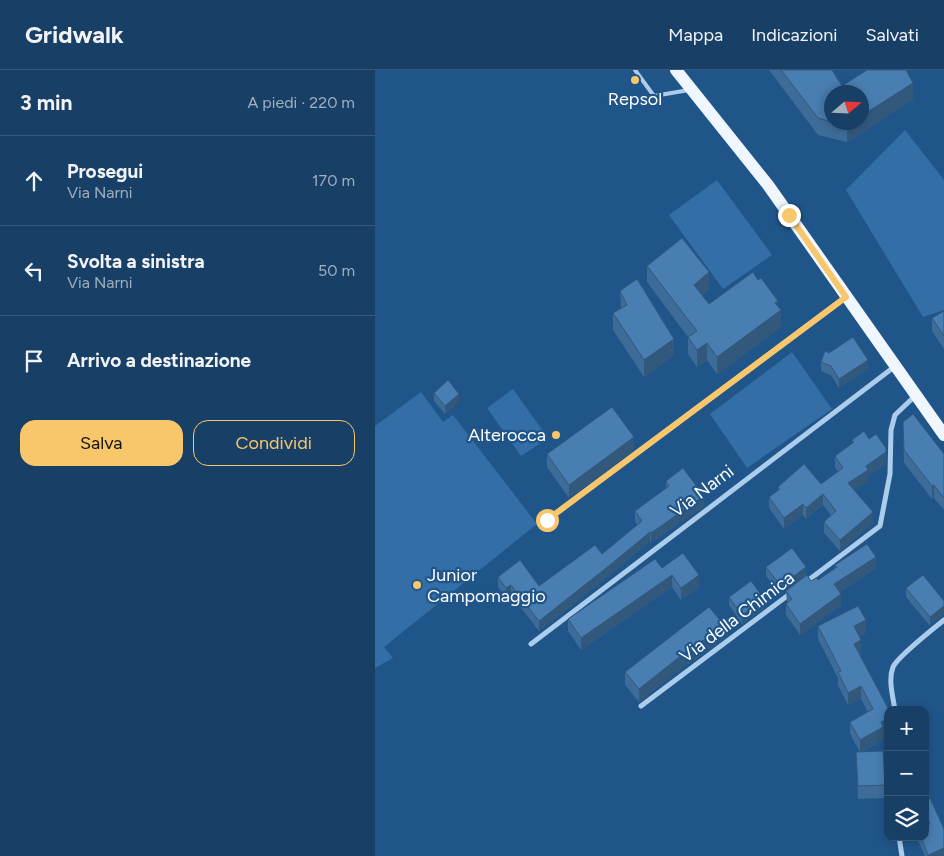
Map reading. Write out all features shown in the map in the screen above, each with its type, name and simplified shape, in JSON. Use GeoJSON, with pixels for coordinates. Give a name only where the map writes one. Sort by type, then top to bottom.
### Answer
{"type":"FeatureCollection","features":[{"type":"Feature","properties":{"kind":"main road"},"geometry":{"type":"LineString","coordinates":[[677,70],[768,185],[944,435]]}},
{"type":"Feature","properties":{"kind":"street"},"geometry":{"type":"LineString","coordinates":[[547,520],[846,297]]}},
{"type":"Feature","properties":{"kind":"street","name":"Via Narni"},"geometry":{"type":"LineString","coordinates":[[531,644],[895,366]]}},
{"type":"Feature","properties":{"kind":"street","name":"Via della Chimica"},"geometry":{"type":"LineString","coordinates":[[801,586],[880,526],[890,474],[891,430],[895,415],[916,395]]}},
{"type":"Feature","properties":{"kind":"street","name":"Via della Chimica"},"geometry":{"type":"LineString","coordinates":[[641,706],[793,592]]}},
{"type":"Feature","properties":{"kind":"street"},"geometry":{"type":"LineString","coordinates":[[894,706],[891,681],[893,667],[944,620]]}},
{"type":"Feature","properties":{"kind":"street"},"geometry":{"type":"LineString","coordinates":[[900,841],[902,856]]}},
{"type":"Feature","properties":{"kind":"lane"},"geometry":{"type":"LineString","coordinates":[[635,70],[654,96],[692,90]]}},
{"type":"Feature","properties":{"kind":"shaded area"},"geometry":{"type":"Polygon","coordinates":[[[905,130],[944,180],[944,310],[923,317],[846,190],[905,130]]]}},
{"type":"Feature","properties":{"kind":"shaded area"},"geometry":{"type":"Polygon","coordinates":[[[717,180],[772,255],[723,289],[669,215],[717,180]]]}},
{"type":"Feature","properties":{"kind":"shaded area"},"geometry":{"type":"Polygon","coordinates":[[[792,352],[832,409],[747,468],[710,414],[792,352]]]}},
{"type":"Feature","properties":{"kind":"shaded area"},"geometry":{"type":"Polygon","coordinates":[[[513,389],[548,438],[521,456],[487,408],[513,389]]]}},
{"type":"Feature","properties":{"kind":"shaded area","name":"Junior Campomaggio"},"geometry":{"type":"Polygon","coordinates":[[[421,392],[443,422],[453,415],[537,524],[384,647],[393,658],[375,668],[375,426],[421,392]]]}},
{"type":"Feature","properties":{"kind":"building"},"geometry":{"type":"Polygon","coordinates":[[[781,70],[832,70],[841,85],[824,85],[824,120],[818,118],[781,70]]]}},
{"type":"Feature","properties":{"kind":"building"},"geometry":{"type":"Polygon","coordinates":[[[867,70],[906,70],[913,83],[869,111],[869,85],[844,85],[867,70]]]}},
{"type":"Feature","properties":{"kind":"building"},"geometry":{"type":"Polygon","coordinates":[[[682,238],[709,272],[694,285],[709,304],[753,272],[758,280],[761,278],[778,301],[775,303],[781,310],[717,357],[707,343],[697,350],[688,337],[697,331],[647,266],[682,238]]]}},
{"type":"Feature","properties":{"kind":"building"},"geometry":{"type":"Polygon","coordinates":[[[637,279],[674,339],[644,360],[613,313],[627,305],[620,291],[637,279]]]}},
{"type":"Feature","properties":{"kind":"building"},"geometry":{"type":"Polygon","coordinates":[[[944,311],[944,336],[932,318],[944,311]]]}},
{"type":"Feature","properties":{"kind":"building"},"geometry":{"type":"Polygon","coordinates":[[[853,337],[868,360],[839,379],[831,366],[821,362],[825,351],[829,353],[853,337]]]}},
{"type":"Feature","properties":{"kind":"building"},"geometry":{"type":"Polygon","coordinates":[[[448,380],[459,394],[445,406],[434,393],[448,380]]]}},
{"type":"Feature","properties":{"kind":"building"},"geometry":{"type":"Polygon","coordinates":[[[612,407],[634,437],[569,485],[547,454],[612,407]]]}},
{"type":"Feature","properties":{"kind":"building"},"geometry":{"type":"Polygon","coordinates":[[[913,414],[944,454],[944,498],[934,485],[932,486],[904,450],[903,422],[913,414]]]}},
{"type":"Feature","properties":{"kind":"building"},"geometry":{"type":"Polygon","coordinates":[[[864,431],[869,439],[876,434],[886,448],[886,452],[866,466],[868,470],[848,483],[873,512],[840,540],[824,522],[836,511],[823,494],[806,508],[803,504],[784,518],[769,497],[780,489],[778,487],[804,464],[821,484],[843,468],[835,456],[854,442],[852,440],[864,431]]]}},
{"type":"Feature","properties":{"kind":"building"},"geometry":{"type":"Polygon","coordinates":[[[683,468],[704,496],[650,532],[539,621],[511,585],[506,588],[498,577],[520,560],[539,586],[595,545],[602,554],[642,521],[635,511],[669,486],[666,481],[683,468]]]}},
{"type":"Feature","properties":{"kind":"building"},"geometry":{"type":"Polygon","coordinates":[[[867,544],[876,557],[834,584],[841,594],[800,624],[786,604],[792,599],[786,591],[807,575],[811,581],[816,578],[818,580],[837,567],[835,565],[867,544]]]}},
{"type":"Feature","properties":{"kind":"building"},"geometry":{"type":"Polygon","coordinates":[[[792,548],[806,567],[781,586],[766,567],[792,548]]]}},
{"type":"Feature","properties":{"kind":"building"},"geometry":{"type":"Polygon","coordinates":[[[683,553],[699,575],[681,588],[672,575],[581,638],[568,619],[655,559],[662,568],[683,553]]]}},
{"type":"Feature","properties":{"kind":"building"},"geometry":{"type":"Polygon","coordinates":[[[923,575],[944,601],[944,606],[930,617],[906,588],[923,575]]]}},
{"type":"Feature","properties":{"kind":"building"},"geometry":{"type":"Polygon","coordinates":[[[751,581],[764,599],[742,615],[729,597],[751,581]]]}},
{"type":"Feature","properties":{"kind":"building"},"geometry":{"type":"Polygon","coordinates":[[[858,606],[866,620],[854,626],[861,640],[854,644],[887,706],[884,706],[884,721],[881,722],[883,727],[860,740],[850,722],[873,709],[861,686],[848,693],[838,672],[841,671],[818,626],[858,606]]]}},
{"type":"Feature","properties":{"kind":"building"},"geometry":{"type":"Polygon","coordinates":[[[709,607],[724,625],[688,650],[639,689],[625,672],[709,607]]]}},
{"type":"Feature","properties":{"kind":"building"},"geometry":{"type":"Polygon","coordinates":[[[883,751],[884,785],[858,786],[856,752],[883,751]]]}},
{"type":"Feature","properties":{"kind":"building"},"geometry":{"type":"Polygon","coordinates":[[[929,798],[944,829],[944,848],[928,855],[923,841],[929,841],[929,798]]]}},
{"type":"Feature","properties":{"kind":"place","name":"Repsol"},"geometry":{"type":"Point","coordinates":[635,80]}},
{"type":"Feature","properties":{"kind":"place","name":"Alterocca"},"geometry":{"type":"Point","coordinates":[556,435]}},
{"type":"Feature","properties":{"kind":"place","name":"Junior Campomaggio"},"geometry":{"type":"Point","coordinates":[417,585]}},
{"type":"Feature","properties":{"kind":"route"},"geometry":{"type":"LineString","coordinates":[[547,520],[846,297],[789,215]]}}]}
